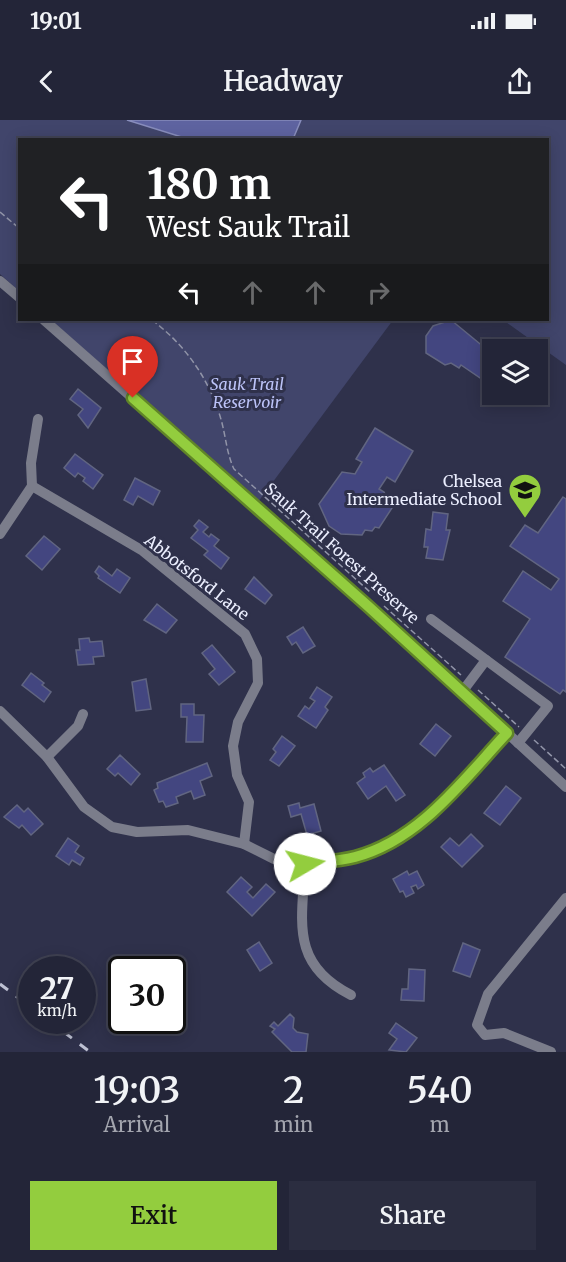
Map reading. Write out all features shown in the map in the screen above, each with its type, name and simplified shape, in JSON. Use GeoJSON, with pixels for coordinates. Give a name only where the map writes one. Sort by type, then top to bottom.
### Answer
{"type":"FeatureCollection","features":[{"type":"Feature","properties":{"kind":"street"},"geometry":{"type":"LineString","coordinates":[[0,281],[18,296]]}},
{"type":"Feature","properties":{"kind":"street"},"geometry":{"type":"LineString","coordinates":[[45,321],[566,787]]}},
{"type":"Feature","properties":{"kind":"street"},"geometry":{"type":"LineString","coordinates":[[0,534],[32,486],[31,463],[38,419]]}},
{"type":"Feature","properties":{"kind":"street","name":"Abbotsford Lane"},"geometry":{"type":"LineString","coordinates":[[32,486],[144,551],[245,634],[257,659],[258,683],[238,722],[233,746],[237,775],[249,802],[244,844]]}},
{"type":"Feature","properties":{"kind":"street"},"geometry":{"type":"LineString","coordinates":[[431,619],[548,706],[518,743]]}},
{"type":"Feature","properties":{"kind":"street"},"geometry":{"type":"LineString","coordinates":[[462,692],[486,660]]}},
{"type":"Feature","properties":{"kind":"street"},"geometry":{"type":"LineString","coordinates":[[0,711],[47,757],[84,807],[112,827],[137,832],[188,830],[244,844],[274,859],[305,864],[356,857],[405,836],[444,801],[507,733]]}},
{"type":"Feature","properties":{"kind":"street"},"geometry":{"type":"LineString","coordinates":[[47,757],[78,726],[83,714]]}},
{"type":"Feature","properties":{"kind":"street"},"geometry":{"type":"LineString","coordinates":[[305,864],[301,928],[308,959],[331,985],[351,995]]}},
{"type":"Feature","properties":{"kind":"street"},"geometry":{"type":"LineString","coordinates":[[550,1052],[504,1034],[485,1035],[477,1025],[488,994],[566,898]]}},
{"type":"Feature","properties":{"kind":"path"},"geometry":{"type":"LineString","coordinates":[[0,212],[18,227]]}},
{"type":"Feature","properties":{"kind":"path","name":"Sauk Trail Forest Preserve"},"geometry":{"type":"LineString","coordinates":[[153,321],[174,336],[200,369],[220,416],[226,453],[234,470],[376,598]]}},
{"type":"Feature","properties":{"kind":"path","name":"Sauk Trail Forest Preserve"},"geometry":{"type":"LineString","coordinates":[[385,606],[566,769]]}},
{"type":"Feature","properties":{"kind":"green space"},"geometry":{"type":"Polygon","coordinates":[[[0,120],[566,120],[566,365],[548,352],[548,339],[530,339],[504,321],[549,321],[549,138],[18,138],[18,290],[0,274],[0,120]]]}},
{"type":"Feature","properties":{"kind":"green space","name":"Sauk Trail Reservoir"},"geometry":{"type":"Polygon","coordinates":[[[52,321],[392,321],[258,502],[52,321]]]}},
{"type":"Feature","properties":{"kind":"shaded area"},"geometry":{"type":"Polygon","coordinates":[[[127,120],[301,120],[293,138],[185,138],[127,120]]]}},
{"type":"Feature","properties":{"kind":"building"},"geometry":{"type":"Polygon","coordinates":[[[452,321],[482,346],[482,379],[461,365],[459,368],[451,363],[445,365],[426,353],[426,336],[433,326],[452,321]]]}},
{"type":"Feature","properties":{"kind":"building"},"geometry":{"type":"Polygon","coordinates":[[[78,389],[101,408],[88,428],[78,415],[83,409],[70,399],[78,389]]]}},
{"type":"Feature","properties":{"kind":"building"},"geometry":{"type":"Polygon","coordinates":[[[375,428],[413,451],[395,482],[387,477],[379,489],[384,492],[392,508],[379,528],[375,527],[372,531],[365,530],[362,535],[341,534],[329,526],[319,504],[342,472],[355,474],[362,462],[356,459],[375,428]]]}},
{"type":"Feature","properties":{"kind":"building"},"geometry":{"type":"Polygon","coordinates":[[[75,454],[103,475],[93,489],[83,481],[85,478],[78,473],[75,477],[64,468],[75,454]]]}},
{"type":"Feature","properties":{"kind":"building"},"geometry":{"type":"Polygon","coordinates":[[[135,478],[160,491],[153,505],[138,496],[133,505],[124,500],[135,478]]]}},
{"type":"Feature","properties":{"kind":"building"},"geometry":{"type":"Polygon","coordinates":[[[563,497],[566,499],[566,692],[563,690],[560,694],[505,657],[530,619],[503,601],[523,571],[551,590],[559,579],[510,546],[525,525],[538,533],[563,497]]]}},
{"type":"Feature","properties":{"kind":"building"},"geometry":{"type":"Polygon","coordinates":[[[433,512],[448,514],[446,530],[450,530],[443,560],[426,558],[428,547],[424,547],[426,529],[431,530],[433,512]]]}},
{"type":"Feature","properties":{"kind":"building"},"geometry":{"type":"Polygon","coordinates":[[[199,520],[208,527],[203,532],[219,540],[214,546],[229,558],[221,569],[204,555],[208,551],[191,538],[198,530],[194,526],[199,520]]]}},
{"type":"Feature","properties":{"kind":"building"},"geometry":{"type":"Polygon","coordinates":[[[44,536],[60,549],[42,570],[26,556],[44,536]]]}},
{"type":"Feature","properties":{"kind":"building"},"geometry":{"type":"Polygon","coordinates":[[[99,566],[112,576],[117,569],[130,578],[120,593],[98,578],[95,572],[99,566]]]}},
{"type":"Feature","properties":{"kind":"building"},"geometry":{"type":"Polygon","coordinates":[[[254,577],[272,595],[265,604],[245,589],[254,577]]]}},
{"type":"Feature","properties":{"kind":"building"},"geometry":{"type":"Polygon","coordinates":[[[157,604],[177,620],[166,633],[144,620],[157,604]]]}},
{"type":"Feature","properties":{"kind":"building"},"geometry":{"type":"Polygon","coordinates":[[[303,627],[315,646],[303,653],[296,642],[292,645],[287,637],[303,627]]]}},
{"type":"Feature","properties":{"kind":"building"},"geometry":{"type":"Polygon","coordinates":[[[89,638],[90,642],[102,641],[104,656],[93,657],[94,664],[78,665],[76,650],[80,650],[79,639],[89,638]]]}},
{"type":"Feature","properties":{"kind":"building"},"geometry":{"type":"Polygon","coordinates":[[[212,645],[235,672],[219,685],[209,674],[215,669],[202,653],[212,645]]]}},
{"type":"Feature","properties":{"kind":"building"},"geometry":{"type":"Polygon","coordinates":[[[31,673],[51,692],[44,702],[22,685],[31,673]]]}},
{"type":"Feature","properties":{"kind":"building"},"geometry":{"type":"Polygon","coordinates":[[[146,679],[151,709],[136,711],[132,682],[146,679]]]}},
{"type":"Feature","properties":{"kind":"building"},"geometry":{"type":"Polygon","coordinates":[[[317,687],[332,697],[325,707],[328,710],[316,728],[298,716],[305,706],[309,709],[315,701],[310,698],[317,687]]]}},
{"type":"Feature","properties":{"kind":"building"},"geometry":{"type":"Polygon","coordinates":[[[181,704],[194,704],[194,715],[204,715],[203,742],[186,742],[187,717],[181,717],[181,704]]]}},
{"type":"Feature","properties":{"kind":"building"},"geometry":{"type":"Polygon","coordinates":[[[436,724],[451,736],[435,756],[420,744],[436,724]]]}},
{"type":"Feature","properties":{"kind":"building"},"geometry":{"type":"Polygon","coordinates":[[[282,736],[295,746],[279,766],[270,760],[276,752],[273,749],[282,736]]]}},
{"type":"Feature","properties":{"kind":"building"},"geometry":{"type":"Polygon","coordinates":[[[120,755],[140,774],[131,785],[118,773],[115,776],[107,769],[120,755]]]}},
{"type":"Feature","properties":{"kind":"building"},"geometry":{"type":"Polygon","coordinates":[[[207,763],[212,776],[200,781],[205,795],[194,799],[191,791],[176,797],[178,803],[166,807],[163,801],[159,802],[154,790],[158,788],[157,783],[207,763]]]}},
{"type":"Feature","properties":{"kind":"building"},"geometry":{"type":"Polygon","coordinates":[[[384,765],[405,795],[396,801],[386,786],[368,799],[357,783],[365,777],[363,773],[370,768],[373,772],[384,765]]]}},
{"type":"Feature","properties":{"kind":"building"},"geometry":{"type":"Polygon","coordinates":[[[506,786],[521,798],[500,825],[484,813],[506,786]]]}},
{"type":"Feature","properties":{"kind":"building"},"geometry":{"type":"Polygon","coordinates":[[[299,803],[300,808],[314,804],[321,831],[307,835],[301,814],[291,817],[288,806],[299,803]]]}},
{"type":"Feature","properties":{"kind":"building"},"geometry":{"type":"Polygon","coordinates":[[[17,805],[24,812],[28,808],[43,824],[31,835],[22,825],[19,828],[4,817],[17,805]]]}},
{"type":"Feature","properties":{"kind":"building"},"geometry":{"type":"Polygon","coordinates":[[[471,834],[483,846],[462,867],[441,847],[450,838],[459,846],[471,834]]]}},
{"type":"Feature","properties":{"kind":"building"},"geometry":{"type":"Polygon","coordinates":[[[68,838],[79,846],[75,852],[84,858],[80,865],[72,860],[69,865],[56,856],[68,838]]]}},
{"type":"Feature","properties":{"kind":"building"},"geometry":{"type":"Polygon","coordinates":[[[407,871],[409,875],[417,871],[424,885],[418,889],[416,885],[411,887],[414,893],[406,897],[403,891],[400,892],[393,879],[407,871]]]}},
{"type":"Feature","properties":{"kind":"building"},"geometry":{"type":"Polygon","coordinates":[[[241,877],[252,887],[247,892],[253,898],[266,884],[275,892],[252,916],[227,892],[241,877]]]}},
{"type":"Feature","properties":{"kind":"building"},"geometry":{"type":"Polygon","coordinates":[[[259,942],[272,963],[260,971],[247,950],[259,942]]]}},
{"type":"Feature","properties":{"kind":"building"},"geometry":{"type":"Polygon","coordinates":[[[463,943],[480,950],[470,977],[453,971],[463,943]]]}},
{"type":"Feature","properties":{"kind":"building"},"geometry":{"type":"Polygon","coordinates":[[[409,969],[425,970],[424,1001],[401,1000],[402,989],[408,989],[409,969]]]}},
{"type":"Feature","properties":{"kind":"building"},"geometry":{"type":"Polygon","coordinates":[[[290,1014],[294,1018],[293,1028],[297,1032],[308,1034],[306,1052],[292,1052],[272,1032],[275,1029],[270,1026],[274,1022],[278,1026],[290,1014]]]}},
{"type":"Feature","properties":{"kind":"building"},"geometry":{"type":"Polygon","coordinates":[[[396,1023],[417,1038],[406,1052],[389,1050],[397,1039],[389,1033],[396,1023]]]}},
{"type":"Feature","properties":{"kind":"railway"},"geometry":{"type":"LineString","coordinates":[[0,984],[18,998]]}},
{"type":"Feature","properties":{"kind":"railway"},"geometry":{"type":"LineString","coordinates":[[66,1034],[90,1052]]}},
{"type":"Feature","properties":{"kind":"place","name":"Chelsea Intermediate School"},"geometry":{"type":"Point","coordinates":[525,519]}},
{"type":"Feature","properties":{"kind":"route"},"geometry":{"type":"LineString","coordinates":[[133,398],[507,733],[444,801],[405,836],[356,857],[305,864]]}}]}
